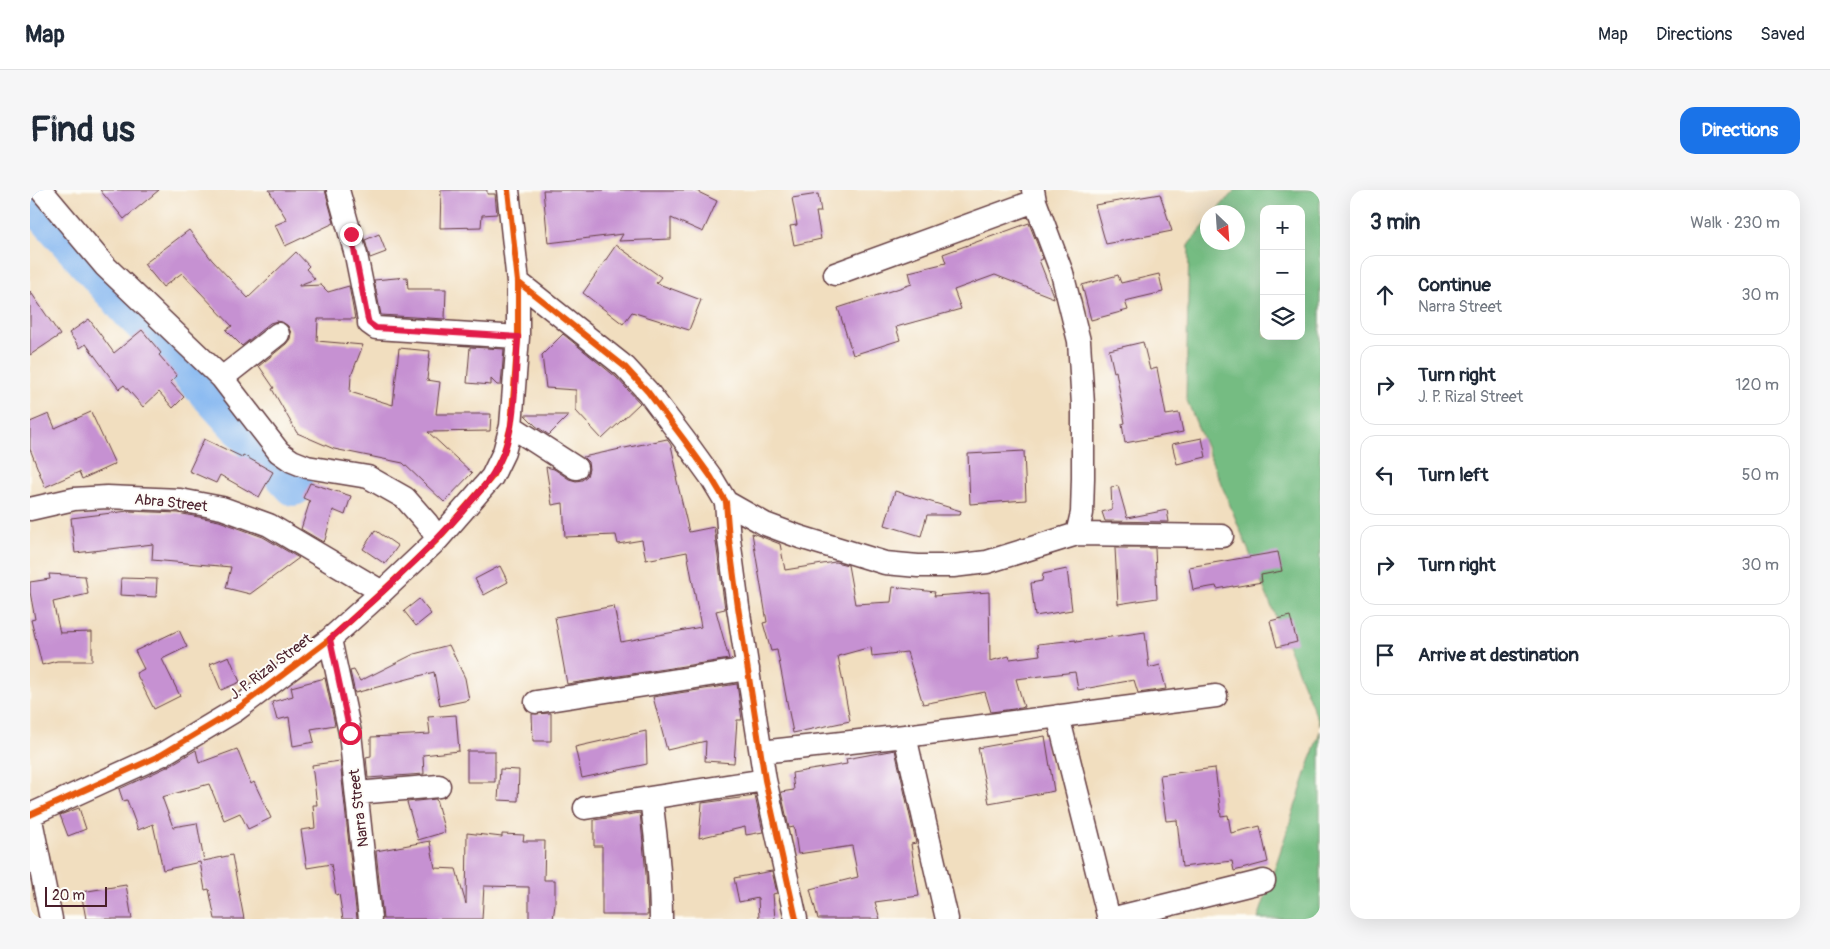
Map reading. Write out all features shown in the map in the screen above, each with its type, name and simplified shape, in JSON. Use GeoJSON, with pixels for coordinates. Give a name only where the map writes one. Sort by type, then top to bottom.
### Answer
{"type":"FeatureCollection","features":[{"type":"Feature","properties":{"kind":"street"},"geometry":{"type":"LineString","coordinates":[[41,190],[105,266],[222,378],[279,452],[292,461],[307,466],[368,477],[405,498],[438,539]]}},
{"type":"Feature","properties":{"kind":"street"},"geometry":{"type":"LineString","coordinates":[[338,190],[354,248],[368,320],[372,326],[376,328],[518,337]]}},
{"type":"Feature","properties":{"kind":"street","name":"J. P. Rizal Street"},"geometry":{"type":"LineString","coordinates":[[30,815],[161,755],[236,710],[330,639],[382,592],[438,539],[492,478],[504,452],[511,426],[518,337],[518,282],[508,190]]}},
{"type":"Feature","properties":{"kind":"street"},"geometry":{"type":"LineString","coordinates":[[835,274],[1034,196],[1062,273],[1079,341],[1083,404],[1083,478],[1082,513],[1077,534]]}},
{"type":"Feature","properties":{"kind":"street"},"geometry":{"type":"LineString","coordinates":[[518,282],[625,367],[648,392],[685,441],[726,502],[729,539],[761,752],[796,919]]}},
{"type":"Feature","properties":{"kind":"street"},"geometry":{"type":"LineString","coordinates":[[222,378],[278,334]]}},
{"type":"Feature","properties":{"kind":"street"},"geometry":{"type":"LineString","coordinates":[[511,426],[576,468]]}},
{"type":"Feature","properties":{"kind":"street","name":"Abra Street"},"geometry":{"type":"LineString","coordinates":[[30,509],[74,499],[107,497],[180,500],[222,508],[269,525],[382,592]]}},
{"type":"Feature","properties":{"kind":"street"},"geometry":{"type":"LineString","coordinates":[[726,502],[765,524],[800,537],[885,563],[918,566],[953,566],[987,562],[1077,534],[1222,536]]}},
{"type":"Feature","properties":{"kind":"street","name":"Narra Street"},"geometry":{"type":"LineString","coordinates":[[330,639],[350,733],[370,919]]}},
{"type":"Feature","properties":{"kind":"street"},"geometry":{"type":"LineString","coordinates":[[536,702],[748,669]]}},
{"type":"Feature","properties":{"kind":"street"},"geometry":{"type":"LineString","coordinates":[[761,752],[905,736],[1216,696]]}},
{"type":"Feature","properties":{"kind":"street"},"geometry":{"type":"LineString","coordinates":[[1058,716],[1110,919],[1264,881]]}},
{"type":"Feature","properties":{"kind":"street"},"geometry":{"type":"LineString","coordinates":[[905,736],[947,919]]}},
{"type":"Feature","properties":{"kind":"street"},"geometry":{"type":"LineString","coordinates":[[585,808],[766,780]]}},
{"type":"Feature","properties":{"kind":"street"},"geometry":{"type":"LineString","coordinates":[[357,793],[439,786]]}},
{"type":"Feature","properties":{"kind":"street"},"geometry":{"type":"LineString","coordinates":[[651,798],[661,891],[661,919]]}},
{"type":"Feature","properties":{"kind":"street"},"geometry":{"type":"LineString","coordinates":[[30,815],[51,919]]}},
{"type":"Feature","properties":{"kind":"green space"},"geometry":{"type":"Polygon","coordinates":[[[1235,190],[1320,190],[1320,725],[1186,398],[1189,244],[1200,231],[1200,250],[1245,250],[1245,205],[1221,205],[1235,190]]]}},
{"type":"Feature","properties":{"kind":"green space"},"geometry":{"type":"Polygon","coordinates":[[[1320,731],[1320,919],[1258,919],[1320,731]]]}},
{"type":"Feature","properties":{"kind":"building"},"geometry":{"type":"Polygon","coordinates":[[[100,190],[159,190],[124,219],[100,190]]]}},
{"type":"Feature","properties":{"kind":"building"},"geometry":{"type":"Polygon","coordinates":[[[269,190],[325,190],[334,223],[285,246],[275,225],[287,220],[269,190]]]}},
{"type":"Feature","properties":{"kind":"building"},"geometry":{"type":"Polygon","coordinates":[[[441,190],[487,190],[487,194],[495,194],[497,214],[482,215],[481,227],[440,228],[441,190]]]}},
{"type":"Feature","properties":{"kind":"building"},"geometry":{"type":"Polygon","coordinates":[[[543,190],[694,190],[717,201],[703,232],[671,218],[671,239],[619,241],[623,234],[548,243],[543,190]]]}},
{"type":"Feature","properties":{"kind":"building"},"geometry":{"type":"Polygon","coordinates":[[[818,194],[821,212],[816,212],[821,239],[794,245],[790,226],[797,225],[792,198],[818,194]]]}},
{"type":"Feature","properties":{"kind":"building"},"geometry":{"type":"Polygon","coordinates":[[[1160,194],[1172,231],[1106,244],[1095,205],[1160,194]]]}},
{"type":"Feature","properties":{"kind":"building"},"geometry":{"type":"Polygon","coordinates":[[[1029,223],[1043,259],[1039,260],[1054,298],[995,275],[954,290],[961,309],[896,327],[900,340],[853,355],[838,308],[912,284],[909,272],[946,263],[943,254],[1029,223]]]}},
{"type":"Feature","properties":{"kind":"building"},"geometry":{"type":"Polygon","coordinates":[[[189,230],[212,260],[248,298],[296,252],[309,266],[306,269],[315,279],[299,286],[321,285],[328,292],[349,286],[355,319],[318,319],[317,341],[363,345],[351,376],[350,392],[393,405],[399,348],[430,351],[427,380],[440,382],[436,414],[491,414],[490,431],[428,432],[472,473],[444,502],[403,463],[334,449],[297,433],[272,389],[274,388],[259,366],[290,339],[291,333],[288,326],[277,321],[270,323],[242,346],[226,330],[232,326],[182,273],[163,287],[144,264],[189,230]]]}},
{"type":"Feature","properties":{"kind":"building"},"geometry":{"type":"Polygon","coordinates":[[[379,234],[386,252],[370,258],[365,240],[379,234]]]}},
{"type":"Feature","properties":{"kind":"building"},"geometry":{"type":"Polygon","coordinates":[[[616,245],[661,277],[656,283],[701,300],[689,330],[632,312],[623,324],[583,293],[616,245]]]}},
{"type":"Feature","properties":{"kind":"building"},"geometry":{"type":"Polygon","coordinates":[[[1159,274],[1163,292],[1125,301],[1128,310],[1091,320],[1082,285],[1118,275],[1121,283],[1159,274]]]}},
{"type":"Feature","properties":{"kind":"building"},"geometry":{"type":"Polygon","coordinates":[[[407,277],[408,289],[446,289],[445,319],[381,315],[374,280],[407,277]]]}},
{"type":"Feature","properties":{"kind":"building"},"geometry":{"type":"Polygon","coordinates":[[[30,291],[60,335],[30,355],[30,291]]]}},
{"type":"Feature","properties":{"kind":"building"},"geometry":{"type":"Polygon","coordinates":[[[89,319],[114,353],[142,330],[161,353],[159,355],[177,376],[170,382],[184,397],[173,408],[159,392],[143,407],[124,385],[119,389],[86,344],[80,348],[69,333],[89,319]]]}},
{"type":"Feature","properties":{"kind":"building"},"geometry":{"type":"Polygon","coordinates":[[[563,334],[616,377],[640,403],[602,439],[576,411],[576,390],[546,388],[542,355],[563,334]]]}},
{"type":"Feature","properties":{"kind":"building"},"geometry":{"type":"Polygon","coordinates":[[[1143,342],[1150,370],[1157,368],[1166,415],[1179,413],[1183,432],[1125,443],[1122,424],[1125,423],[1116,371],[1114,372],[1109,350],[1143,342]]]}},
{"type":"Feature","properties":{"kind":"building"},"geometry":{"type":"Polygon","coordinates":[[[470,347],[504,349],[501,385],[497,385],[491,379],[491,385],[467,383],[470,347]]]}},
{"type":"Feature","properties":{"kind":"building"},"geometry":{"type":"Polygon","coordinates":[[[91,412],[115,464],[82,479],[79,472],[45,487],[30,449],[30,422],[49,414],[55,428],[91,412]]]}},
{"type":"Feature","properties":{"kind":"building"},"geometry":{"type":"Polygon","coordinates":[[[525,415],[569,415],[549,435],[525,415]]]}},
{"type":"Feature","properties":{"kind":"building"},"geometry":{"type":"Polygon","coordinates":[[[1202,438],[1206,457],[1177,464],[1172,444],[1202,438]]]}},
{"type":"Feature","properties":{"kind":"building"},"geometry":{"type":"Polygon","coordinates":[[[204,439],[242,457],[243,455],[273,472],[259,497],[220,475],[216,483],[189,471],[204,439]]]}},
{"type":"Feature","properties":{"kind":"building"},"geometry":{"type":"Polygon","coordinates":[[[667,439],[671,445],[678,477],[676,477],[689,532],[714,527],[725,609],[716,611],[729,659],[567,684],[555,617],[614,606],[621,642],[701,627],[687,552],[646,560],[642,540],[618,544],[616,535],[565,537],[563,503],[552,505],[546,467],[554,469],[569,479],[582,480],[587,476],[589,469],[588,462],[583,457],[667,439]]]}},
{"type":"Feature","properties":{"kind":"building"},"geometry":{"type":"Polygon","coordinates":[[[1024,451],[1026,500],[970,504],[968,454],[1024,451]]]}},
{"type":"Feature","properties":{"kind":"building"},"geometry":{"type":"Polygon","coordinates":[[[310,483],[351,496],[345,515],[333,510],[323,542],[301,529],[310,501],[303,498],[310,483]]]}},
{"type":"Feature","properties":{"kind":"building"},"geometry":{"type":"Polygon","coordinates":[[[1118,486],[1127,518],[1167,510],[1169,522],[1105,521],[1102,512],[1112,509],[1111,487],[1118,486]]]}},
{"type":"Feature","properties":{"kind":"building"},"geometry":{"type":"Polygon","coordinates":[[[895,491],[961,511],[960,515],[927,515],[921,536],[885,525],[895,491]]]}},
{"type":"Feature","properties":{"kind":"building"},"geometry":{"type":"Polygon","coordinates":[[[128,511],[178,513],[219,521],[263,537],[299,558],[250,594],[226,588],[231,567],[152,560],[153,544],[75,553],[71,518],[128,511]]]}},
{"type":"Feature","properties":{"kind":"building"},"geometry":{"type":"Polygon","coordinates":[[[375,530],[398,546],[385,564],[363,549],[375,530]]]}},
{"type":"Feature","properties":{"kind":"building"},"geometry":{"type":"Polygon","coordinates":[[[752,533],[780,544],[785,570],[835,562],[848,565],[855,604],[891,602],[893,587],[935,592],[934,596],[989,592],[990,661],[1009,656],[1010,659],[1040,655],[1038,644],[1076,640],[1076,642],[1145,632],[1149,668],[1160,665],[1166,689],[1138,693],[1134,680],[1078,690],[1075,672],[1016,679],[1024,707],[1021,708],[991,712],[985,692],[923,704],[907,652],[872,656],[871,647],[838,656],[850,721],[793,733],[777,650],[771,651],[763,623],[767,622],[752,533]]]}},
{"type":"Feature","properties":{"kind":"building"},"geometry":{"type":"Polygon","coordinates":[[[1115,548],[1155,548],[1157,598],[1118,604],[1115,548]]]}},
{"type":"Feature","properties":{"kind":"building"},"geometry":{"type":"Polygon","coordinates":[[[1278,552],[1282,571],[1261,575],[1262,582],[1217,589],[1216,586],[1193,590],[1189,567],[1278,552]]]}},
{"type":"Feature","properties":{"kind":"building"},"geometry":{"type":"Polygon","coordinates":[[[500,566],[508,582],[484,595],[475,579],[500,566]]]}},
{"type":"Feature","properties":{"kind":"building"},"geometry":{"type":"Polygon","coordinates":[[[1067,569],[1072,610],[1035,616],[1031,583],[1042,581],[1043,574],[1067,569]]]}},
{"type":"Feature","properties":{"kind":"building"},"geometry":{"type":"Polygon","coordinates":[[[49,574],[85,576],[88,594],[53,602],[60,633],[92,632],[92,661],[57,661],[42,665],[31,620],[35,619],[30,582],[50,579],[49,574]]]}},
{"type":"Feature","properties":{"kind":"building"},"geometry":{"type":"Polygon","coordinates":[[[121,578],[157,579],[156,597],[120,595],[121,578]]]}},
{"type":"Feature","properties":{"kind":"building"},"geometry":{"type":"Polygon","coordinates":[[[419,599],[431,614],[416,626],[404,611],[419,599]]]}},
{"type":"Feature","properties":{"kind":"building"},"geometry":{"type":"Polygon","coordinates":[[[1290,616],[1297,642],[1277,647],[1270,621],[1290,616]]]}},
{"type":"Feature","properties":{"kind":"building"},"geometry":{"type":"Polygon","coordinates":[[[179,630],[187,647],[162,659],[180,696],[154,709],[136,673],[144,669],[135,651],[179,630]]]}},
{"type":"Feature","properties":{"kind":"building"},"geometry":{"type":"Polygon","coordinates":[[[449,645],[465,678],[469,700],[440,706],[434,672],[355,693],[350,671],[354,670],[360,681],[414,654],[449,645]]]}},
{"type":"Feature","properties":{"kind":"building"},"geometry":{"type":"Polygon","coordinates":[[[229,656],[240,682],[221,690],[210,664],[229,656]]]}},
{"type":"Feature","properties":{"kind":"building"},"geometry":{"type":"Polygon","coordinates":[[[325,678],[335,725],[311,729],[314,742],[293,746],[289,717],[277,720],[272,702],[293,696],[291,687],[325,678]]]}},
{"type":"Feature","properties":{"kind":"building"},"geometry":{"type":"Polygon","coordinates":[[[737,684],[742,720],[737,720],[734,763],[705,761],[706,741],[667,750],[653,697],[737,684]]]}},
{"type":"Feature","properties":{"kind":"building"},"geometry":{"type":"Polygon","coordinates":[[[551,713],[551,741],[533,741],[532,714],[551,713]]]}},
{"type":"Feature","properties":{"kind":"building"},"geometry":{"type":"Polygon","coordinates":[[[456,715],[459,751],[423,755],[424,774],[368,778],[366,757],[371,756],[371,737],[430,734],[428,717],[456,715]]]}},
{"type":"Feature","properties":{"kind":"building"},"geometry":{"type":"Polygon","coordinates":[[[646,731],[647,764],[582,778],[575,747],[646,731]]]}},
{"type":"Feature","properties":{"kind":"building"},"geometry":{"type":"Polygon","coordinates":[[[1045,736],[1054,791],[989,803],[978,748],[1045,736]]]}},
{"type":"Feature","properties":{"kind":"building"},"geometry":{"type":"Polygon","coordinates":[[[237,749],[251,784],[254,782],[271,818],[248,829],[240,813],[224,820],[209,784],[162,797],[173,827],[197,823],[204,861],[232,855],[244,919],[215,919],[209,889],[205,890],[200,862],[163,870],[153,824],[138,830],[127,800],[123,801],[119,789],[167,767],[196,750],[199,763],[237,749]]]}},
{"type":"Feature","properties":{"kind":"building"},"geometry":{"type":"Polygon","coordinates":[[[895,750],[916,843],[911,844],[919,896],[875,902],[880,919],[818,919],[810,889],[858,877],[852,846],[798,854],[794,827],[789,828],[781,792],[794,790],[792,773],[847,764],[846,759],[895,750]]]}},
{"type":"Feature","properties":{"kind":"building"},"geometry":{"type":"Polygon","coordinates":[[[467,751],[495,751],[495,782],[467,782],[467,751]]]}},
{"type":"Feature","properties":{"kind":"building"},"geometry":{"type":"Polygon","coordinates":[[[340,761],[357,919],[343,919],[339,894],[336,895],[331,864],[307,868],[301,830],[315,828],[313,805],[317,805],[312,765],[340,761]]]}},
{"type":"Feature","properties":{"kind":"building"},"geometry":{"type":"Polygon","coordinates":[[[1215,768],[1221,816],[1228,815],[1231,833],[1260,826],[1268,862],[1234,871],[1232,861],[1182,867],[1177,820],[1166,821],[1160,775],[1215,768]]]}},
{"type":"Feature","properties":{"kind":"building"},"geometry":{"type":"Polygon","coordinates":[[[500,769],[519,770],[518,801],[498,800],[500,769]]]}},
{"type":"Feature","properties":{"kind":"building"},"geometry":{"type":"Polygon","coordinates":[[[755,796],[763,832],[746,835],[745,827],[699,838],[702,803],[755,796]]]}},
{"type":"Feature","properties":{"kind":"building"},"geometry":{"type":"Polygon","coordinates":[[[436,799],[445,832],[418,840],[407,802],[436,799]]]}},
{"type":"Feature","properties":{"kind":"building"},"geometry":{"type":"Polygon","coordinates":[[[79,808],[86,829],[68,836],[60,815],[79,808]]]}},
{"type":"Feature","properties":{"kind":"building"},"geometry":{"type":"Polygon","coordinates":[[[640,813],[648,915],[602,915],[602,846],[594,846],[594,820],[640,813]]]}},
{"type":"Feature","properties":{"kind":"building"},"geometry":{"type":"Polygon","coordinates":[[[467,833],[502,837],[502,834],[524,835],[523,841],[545,841],[544,880],[555,880],[553,919],[529,919],[529,887],[484,886],[482,919],[383,919],[376,851],[430,841],[435,868],[456,869],[466,904],[467,833]]]}},
{"type":"Feature","properties":{"kind":"building"},"geometry":{"type":"Polygon","coordinates":[[[772,871],[777,893],[773,894],[775,919],[759,919],[758,898],[739,902],[734,878],[772,871]]]}},
{"type":"Feature","properties":{"kind":"building"},"geometry":{"type":"Polygon","coordinates":[[[126,885],[132,919],[86,919],[81,892],[126,885]]]}},
{"type":"Feature","properties":{"kind":"waterway"},"geometry":{"type":"LineString","coordinates":[[30,198],[129,310],[163,344],[294,487]]}},
{"type":"Feature","properties":{"kind":"cycle path"},"geometry":{"type":"LineString","coordinates":[[30,815],[161,755],[236,710],[330,639],[382,592],[438,539],[492,477],[504,452],[511,426],[518,337],[518,282],[508,190]]}},
{"type":"Feature","properties":{"kind":"cycle path"},"geometry":{"type":"LineString","coordinates":[[518,282],[625,367],[648,392],[685,441],[726,502],[738,607],[765,780],[796,919]]}},
{"type":"Feature","properties":{"kind":"route"},"geometry":{"type":"LineString","coordinates":[[350,733],[330,639],[438,539],[492,478],[504,452],[511,426],[518,337],[376,328],[372,326],[368,320],[351,234]]}}]}
